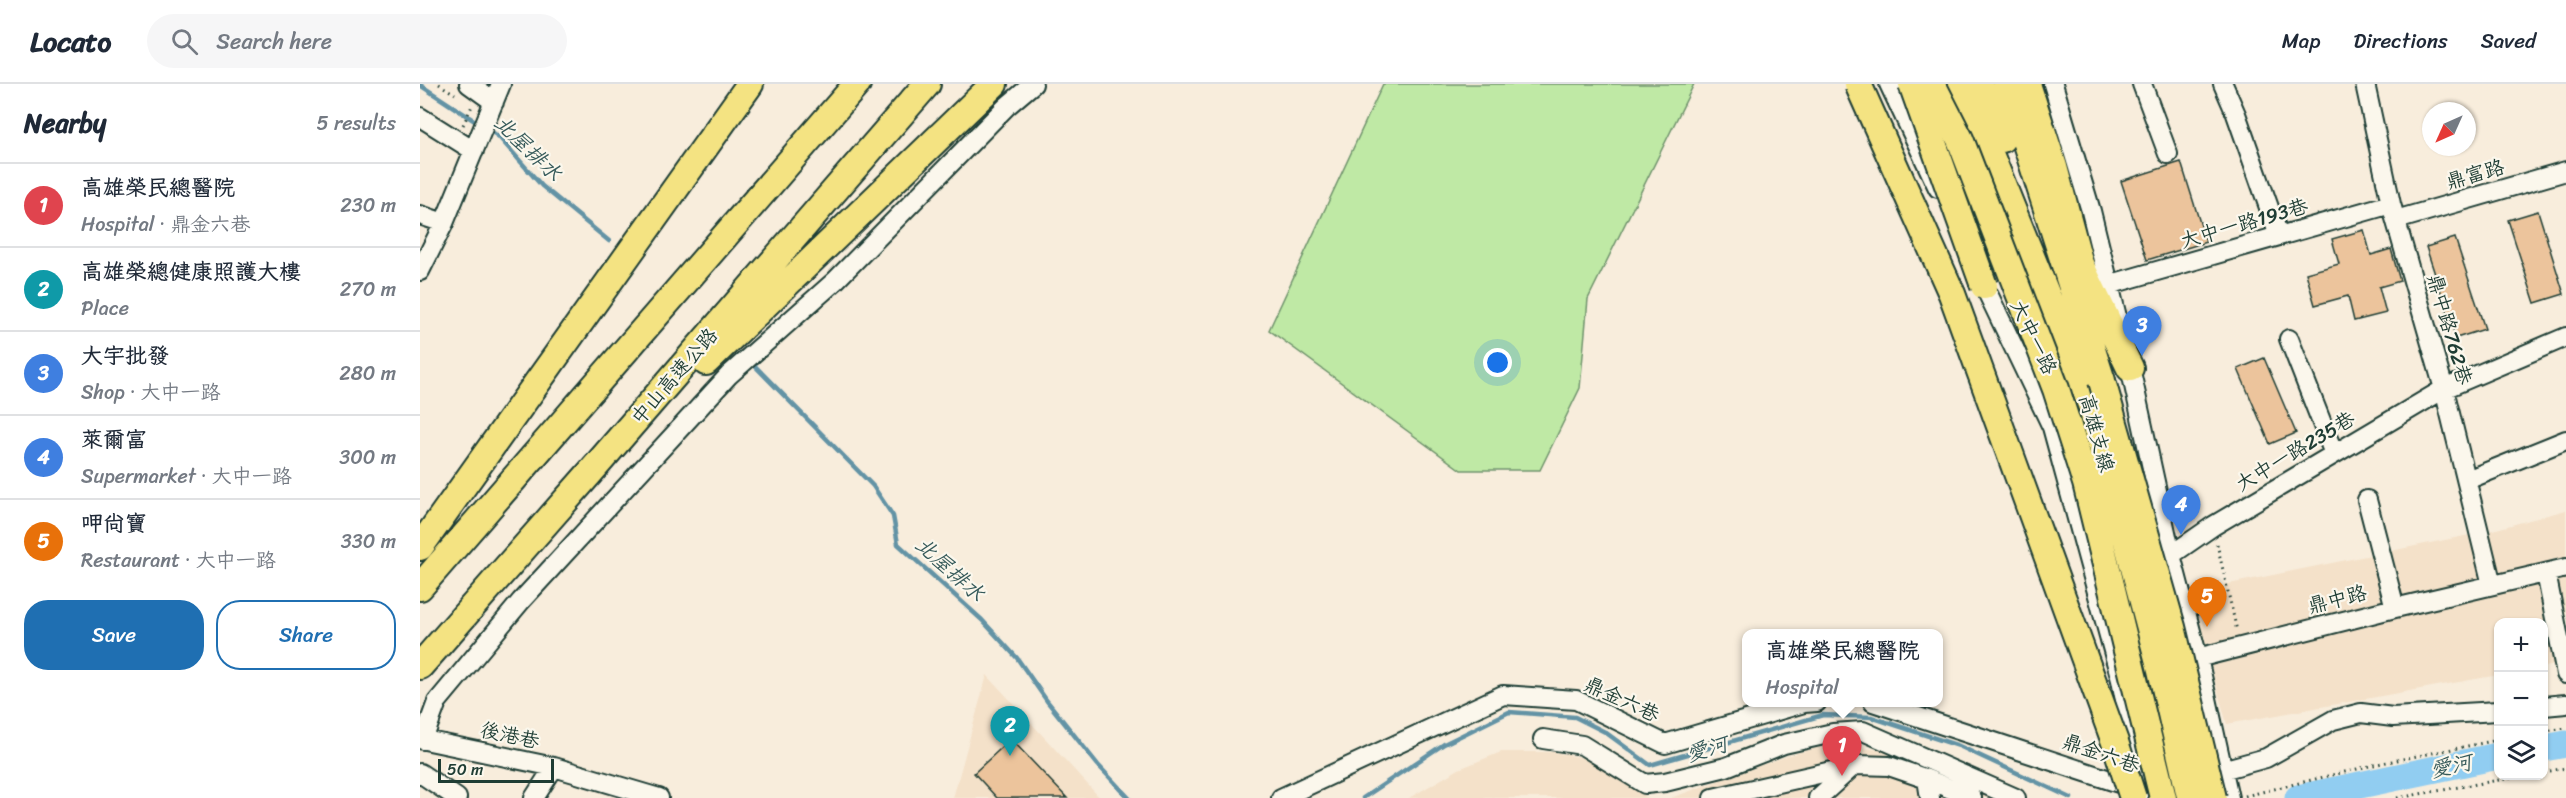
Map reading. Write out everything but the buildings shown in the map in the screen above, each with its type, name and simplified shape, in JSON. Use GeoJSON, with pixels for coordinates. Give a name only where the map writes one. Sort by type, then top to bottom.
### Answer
{"type":"FeatureCollection","features":[{"type":"Feature","properties":{"kind":"highway"},"geometry":{"type":"LineString","coordinates":[[420,587],[857,84]]}},
{"type":"Feature","properties":{"kind":"highway","name":"中山高速公路"},"geometry":{"type":"LineString","coordinates":[[420,666],[927,84]]}},
{"type":"Feature","properties":{"kind":"highway"},"geometry":{"type":"LineString","coordinates":[[589,474],[994,84]]}},
{"type":"Feature","properties":{"kind":"highway"},"geometry":{"type":"LineString","coordinates":[[1858,84],[1952,294],[2115,742],[2145,793]]}},
{"type":"Feature","properties":{"kind":"highway"},"geometry":{"type":"LineString","coordinates":[[1900,84],[2069,390],[2107,513],[2144,662]]}},
{"type":"Feature","properties":{"kind":"highway"},"geometry":{"type":"LineString","coordinates":[[1912,84],[1984,286]]}},
{"type":"Feature","properties":{"kind":"highway","name":"高雄支線"},"geometry":{"type":"LineString","coordinates":[[1932,84],[1964,149],[2056,389],[2086,483],[2145,793]]}},
{"type":"Feature","properties":{"kind":"highway","name":"高雄支線"},"geometry":{"type":"LineString","coordinates":[[1958,84],[1980,129],[2091,405],[2161,670],[2192,798]]}},
{"type":"Feature","properties":{"kind":"highway"},"geometry":{"type":"LineString","coordinates":[[1980,84],[2079,329],[2091,405]]}},
{"type":"Feature","properties":{"kind":"highway"},"geometry":{"type":"LineString","coordinates":[[2007,84],[2102,381],[2172,627],[2192,798]]}},
{"type":"Feature","properties":{"kind":"highway"},"geometry":{"type":"LineString","coordinates":[[2027,84],[2054,166],[2080,264],[2130,368]]}},
{"type":"Feature","properties":{"kind":"highway"},"geometry":{"type":"LineString","coordinates":[[420,548],[745,89]]}},
{"type":"Feature","properties":{"kind":"street"},"geometry":{"type":"LineString","coordinates":[[469,84],[485,108]]}},
{"type":"Feature","properties":{"kind":"street"},"geometry":{"type":"LineString","coordinates":[[420,271],[444,223],[475,147],[485,108],[501,84]]}},
{"type":"Feature","properties":{"kind":"street"},"geometry":{"type":"LineString","coordinates":[[422,740],[437,702],[521,601],[729,375],[835,281],[1007,106],[1033,84]]}},
{"type":"Feature","properties":{"kind":"street"},"geometry":{"type":"LineString","coordinates":[[1852,84],[1947,298],[2028,536],[2097,672],[2145,793]]}},
{"type":"Feature","properties":{"kind":"street","name":"大中一路"},"geometry":{"type":"LineString","coordinates":[[1889,84],[2052,427],[2121,680],[2145,793]]}},
{"type":"Feature","properties":{"kind":"street"},"geometry":{"type":"LineString","coordinates":[[2054,84],[2091,211],[2130,368],[2171,555],[2198,658],[2229,798]]}},
{"type":"Feature","properties":{"kind":"street"},"geometry":{"type":"LineString","coordinates":[[2142,84],[2168,154]]}},
{"type":"Feature","properties":{"kind":"street"},"geometry":{"type":"LineString","coordinates":[[2223,84],[2236,114],[2279,236]]}},
{"type":"Feature","properties":{"kind":"street","name":"鼎中路762巷"},"geometry":{"type":"LineString","coordinates":[[2366,84],[2394,212],[2444,389],[2492,585]]}},
{"type":"Feature","properties":{"kind":"street"},"geometry":{"type":"LineString","coordinates":[[420,117],[475,147]]}},
{"type":"Feature","properties":{"kind":"street","name":"鼎富路"},"geometry":{"type":"LineString","coordinates":[[2394,212],[2566,171]]}},
{"type":"Feature","properties":{"kind":"street","name":"大中一路193巷"},"geometry":{"type":"LineString","coordinates":[[2108,285],[2279,236],[2394,212]]}},
{"type":"Feature","properties":{"kind":"street"},"geometry":{"type":"LineString","coordinates":[[420,215],[444,223]]}},
{"type":"Feature","properties":{"kind":"street","name":"大中一路235巷"},"geometry":{"type":"LineString","coordinates":[[2171,555],[2213,526],[2444,389],[2566,337]]}},
{"type":"Feature","properties":{"kind":"street"},"geometry":{"type":"LineString","coordinates":[[2289,339],[2334,454]]}},
{"type":"Feature","properties":{"kind":"street"},"geometry":{"type":"LineString","coordinates":[[2467,480],[2566,440]]}},
{"type":"Feature","properties":{"kind":"street"},"geometry":{"type":"LineString","coordinates":[[2367,500],[2395,608]]}},
{"type":"Feature","properties":{"kind":"street","name":"鼎中路"},"geometry":{"type":"LineString","coordinates":[[2121,680],[2144,662],[2198,658],[2566,568]]}},
{"type":"Feature","properties":{"kind":"street"},"geometry":{"type":"LineString","coordinates":[[2546,573],[2566,675]]}},
{"type":"Feature","properties":{"kind":"street"},"geometry":{"type":"LineString","coordinates":[[2144,662],[2192,798]]}},
{"type":"Feature","properties":{"kind":"street","name":"鼎金六巷"},"geometry":{"type":"LineString","coordinates":[[1281,798],[1503,694],[1576,700],[1665,744],[1790,707]]}},
{"type":"Feature","properties":{"kind":"street"},"geometry":{"type":"LineString","coordinates":[[2548,706],[2566,704]]}},
{"type":"Feature","properties":{"kind":"street","name":"鼎金六巷"},"geometry":{"type":"LineString","coordinates":[[1888,707],[2145,793]]}},
{"type":"Feature","properties":{"kind":"street"},"geometry":{"type":"LineString","coordinates":[[2222,770],[2266,758],[2333,720],[2361,713],[2393,717],[2494,711]]}},
{"type":"Feature","properties":{"kind":"street"},"geometry":{"type":"LineString","coordinates":[[1543,739],[1582,745],[1645,783],[1665,782],[1726,767],[1784,744],[1833,733],[1863,731],[2016,798]]}},
{"type":"Feature","properties":{"kind":"street","name":"後港巷"},"geometry":{"type":"LineString","coordinates":[[422,740],[554,767],[659,798]]}},
{"type":"Feature","properties":{"kind":"street"},"geometry":{"type":"LineString","coordinates":[[1818,798],[1855,765]]}},
{"type":"Feature","properties":{"kind":"street"},"geometry":{"type":"LineString","coordinates":[[1713,798],[1855,765],[1889,766],[1972,798]]}},
{"type":"Feature","properties":{"kind":"street"},"geometry":{"type":"LineString","coordinates":[[534,798],[554,767]]}},
{"type":"Feature","properties":{"kind":"street"},"geometry":{"type":"LineString","coordinates":[[420,773],[457,798]]}},
{"type":"Feature","properties":{"kind":"street"},"geometry":{"type":"LineString","coordinates":[[1927,779],[1930,798]]}},
{"type":"Feature","properties":{"kind":"path"},"geometry":{"type":"LineString","coordinates":[[462,127],[485,108]]}},
{"type":"Feature","properties":{"kind":"path"},"geometry":{"type":"LineString","coordinates":[[2213,526],[2241,647]]}},
{"type":"Feature","properties":{"kind":"path"},"geometry":{"type":"LineString","coordinates":[[2548,730],[2566,728]]}},
{"type":"Feature","properties":{"kind":"path"},"geometry":{"type":"LineString","coordinates":[[2235,798],[2382,763],[2494,741]]}},
{"type":"Feature","properties":{"kind":"path"},"geometry":{"type":"LineString","coordinates":[[2548,771],[2566,768]]}},
{"type":"Feature","properties":{"kind":"path"},"geometry":{"type":"LineString","coordinates":[[2397,798],[2499,780]]}},
{"type":"Feature","properties":{"kind":"shaded area"},"geometry":{"type":"Polygon","coordinates":[[[2566,510],[2566,663],[2548,666],[2548,618],[2494,618],[2494,676],[2227,724],[2190,592],[2489,531],[2566,510]]]}},
{"type":"Feature","properties":{"kind":"shaded area"},"geometry":{"type":"Polygon","coordinates":[[[987,675],[1100,798],[953,798],[987,675]]]}},
{"type":"Feature","properties":{"kind":"shaded area"},"geometry":{"type":"Polygon","coordinates":[[[1828,745],[1881,750],[1925,764],[2002,798],[1671,798],[1790,755],[1828,745]]]}},
{"type":"Feature","properties":{"kind":"shaded area"},"geometry":{"type":"Polygon","coordinates":[[[1501,752],[1553,752],[1584,758],[1648,798],[1409,798],[1459,769],[1501,752]]]}},
{"type":"Feature","properties":{"kind":"green space"},"geometry":{"type":"Polygon","coordinates":[[[1383,84],[1694,84],[1588,299],[1580,388],[1540,470],[1461,470],[1269,330],[1383,84]]]}},
{"type":"Feature","properties":{"kind":"waterway","name":"北屋排水"},"geometry":{"type":"LineString","coordinates":[[420,85],[481,125]]}},
{"type":"Feature","properties":{"kind":"waterway","name":"北屋排水"},"geometry":{"type":"LineString","coordinates":[[488,129],[499,137],[542,186],[609,241]]}},
{"type":"Feature","properties":{"kind":"waterway","name":"北屋排水"},"geometry":{"type":"LineString","coordinates":[[754,365],[873,486],[893,516],[898,544],[982,620],[1017,658],[1047,701],[1098,765],[1129,798]]}},
{"type":"Feature","properties":{"kind":"waterway","name":"愛河"},"geometry":{"type":"LineString","coordinates":[[1363,798],[1444,744],[1509,712],[1575,717],[1605,732],[1650,765],[1823,715],[1871,717],[1959,746],[2071,798]]}},
{"type":"Feature","properties":{"kind":"waterway","name":"愛河"},"geometry":{"type":"LineString","coordinates":[[2548,747],[2566,744]]}},
{"type":"Feature","properties":{"kind":"waterway","name":"愛河"},"geometry":{"type":"LineString","coordinates":[[2298,798],[2494,757]]}},
{"type":"Feature","properties":{"kind":"place","name":"大宇批發"},"geometry":{"type":"Point","coordinates":[2142,356]}},
{"type":"Feature","properties":{"kind":"place","name":"萊爾富"},"geometry":{"type":"Point","coordinates":[2181,535]}},
{"type":"Feature","properties":{"kind":"place","name":"呷尚寶"},"geometry":{"type":"Point","coordinates":[2207,627]}},
{"type":"Feature","properties":{"kind":"place","name":"高雄榮總健康照護大樓"},"geometry":{"type":"Point","coordinates":[1010,756]}},
{"type":"Feature","properties":{"kind":"place","name":"高雄榮民總醫院"},"geometry":{"type":"Point","coordinates":[1842,776]}}]}
